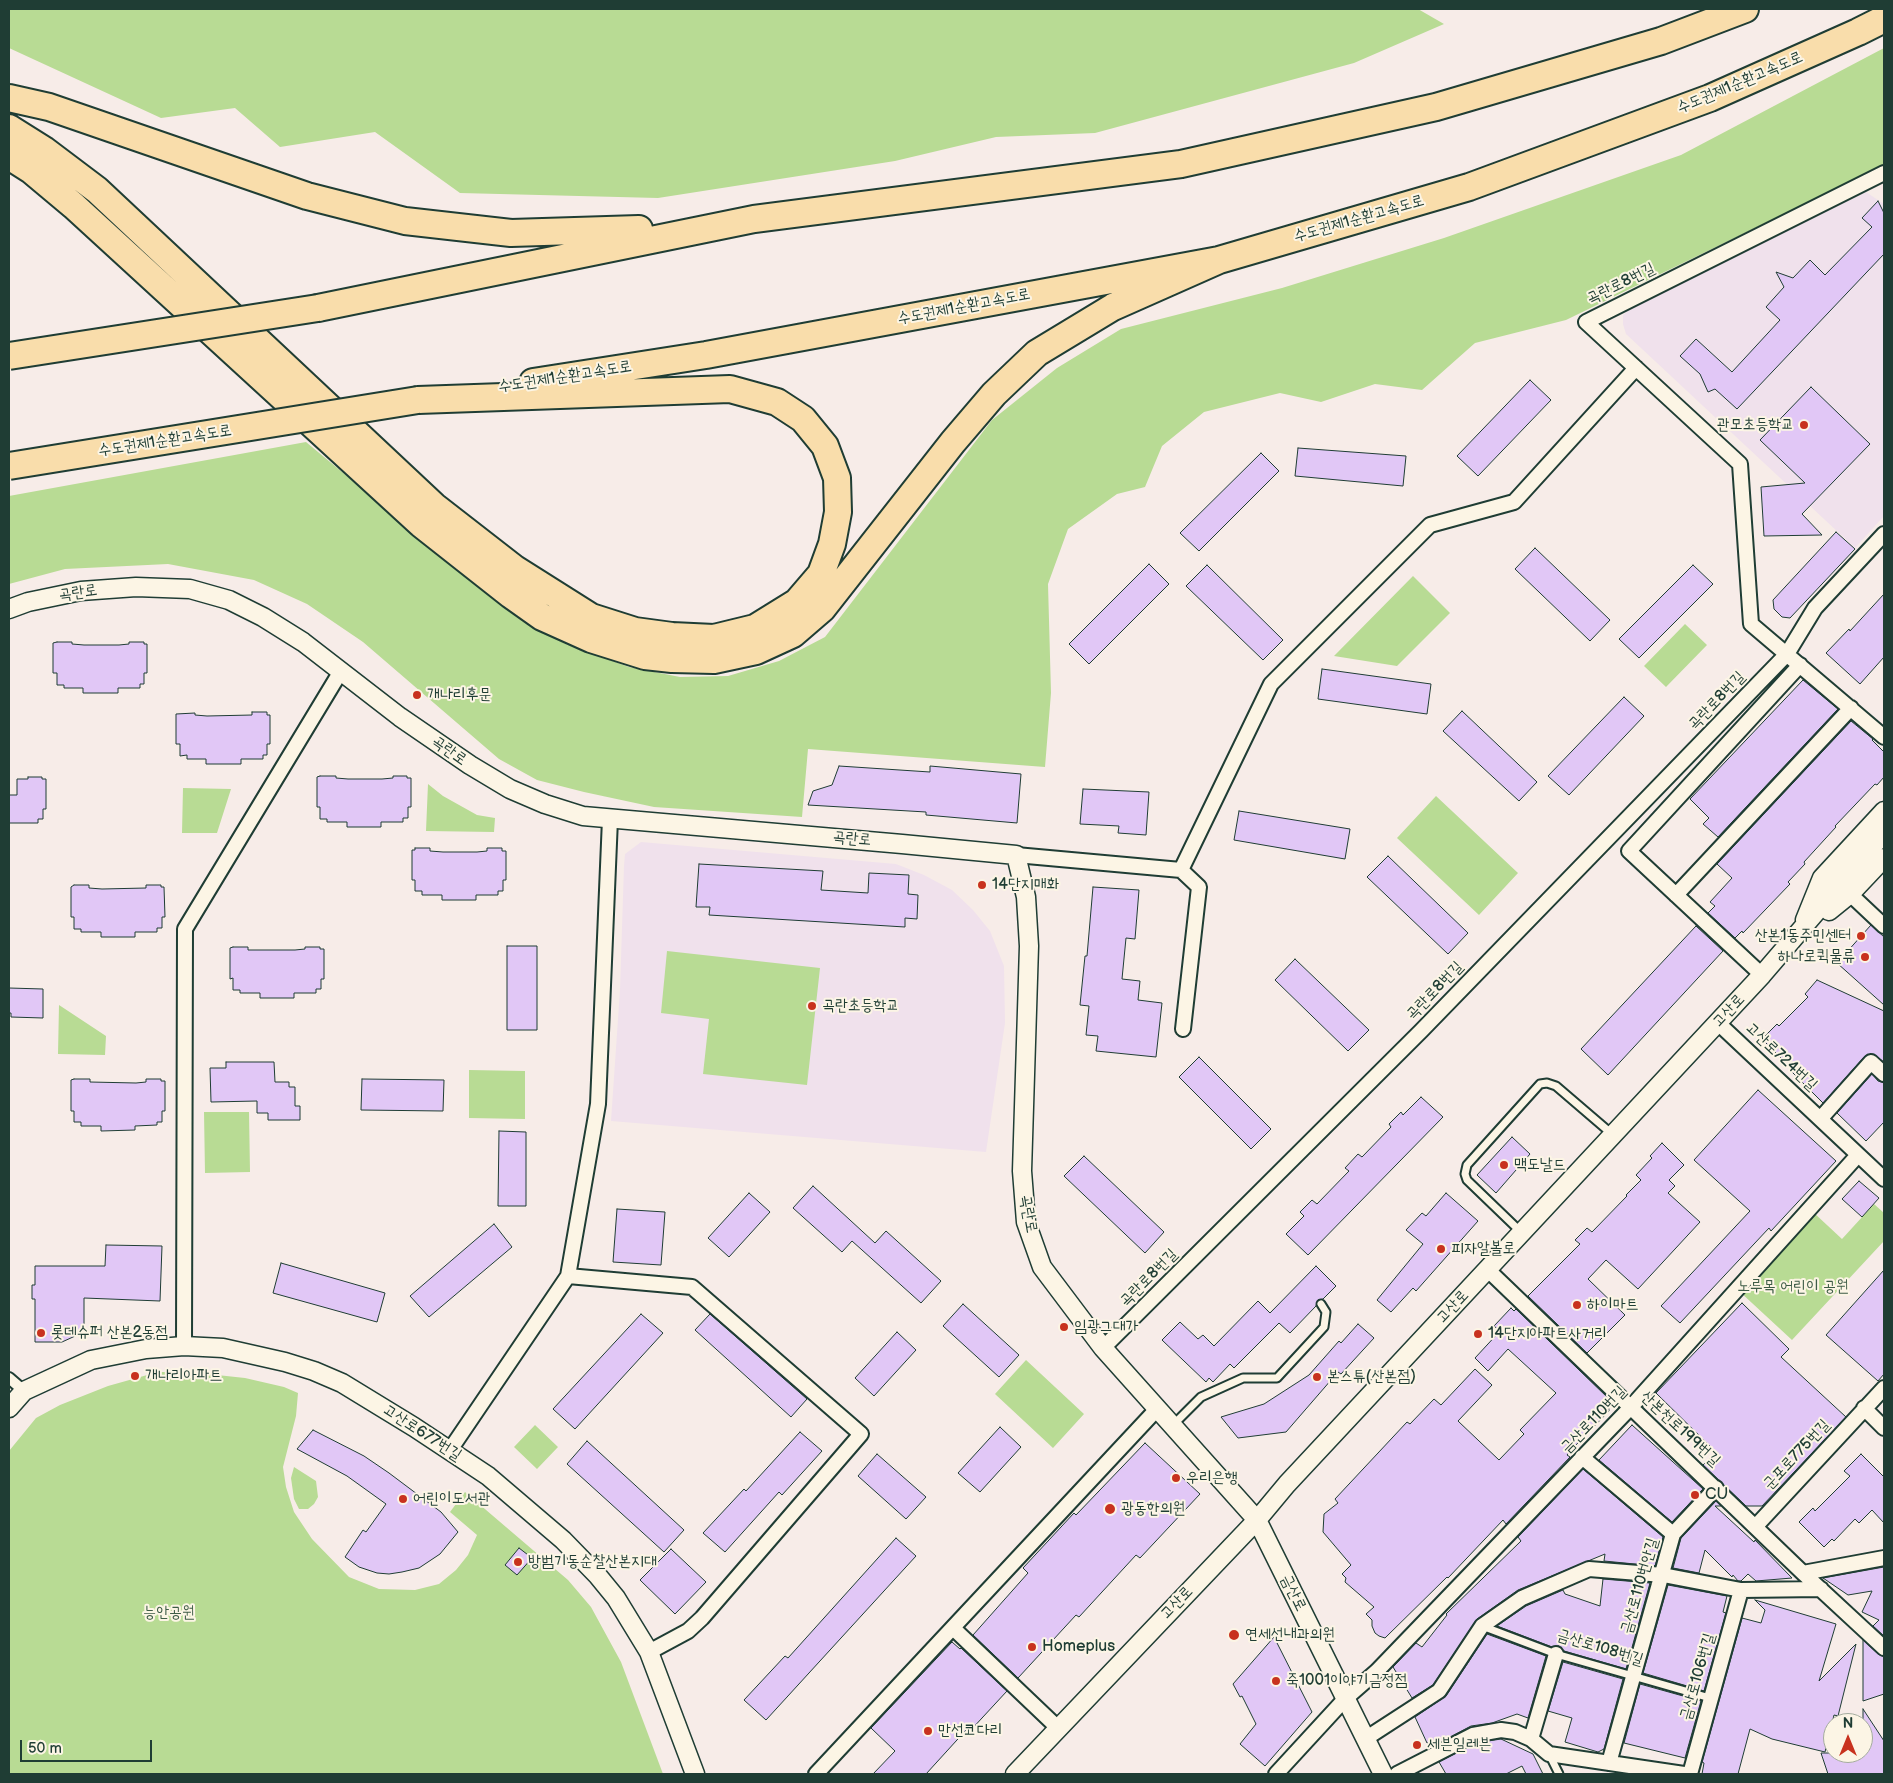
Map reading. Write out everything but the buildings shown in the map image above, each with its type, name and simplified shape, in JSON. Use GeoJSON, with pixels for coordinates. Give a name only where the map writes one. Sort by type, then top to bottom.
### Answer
{"type":"FeatureCollection","features":[{"type":"Feature","properties":{"kind":"highway"},"geometry":{"type":"LineString","coordinates":[[9,98],[49,107],[307,196],[405,221],[511,233],[622,231],[754,220],[1181,164],[1436,107],[1661,41],[1745,9]]}},
{"type":"Feature","properties":{"kind":"highway","name":"수도권제1순환고속도로"},"geometry":{"type":"LineString","coordinates":[[9,466],[706,355],[1219,260],[1469,187],[1710,98],[1884,19]]}},
{"type":"Feature","properties":{"kind":"highway"},"geometry":{"type":"LineString","coordinates":[[9,128],[44,150],[97,190],[434,506],[514,568],[591,617],[635,631],[672,636],[714,638],[755,628],[797,602],[821,574],[832,544],[838,512],[837,478],[825,446],[803,419],[777,402],[730,389],[418,400]]}},
{"type":"Feature","properties":{"kind":"highway"},"geometry":{"type":"LineString","coordinates":[[9,156],[31,170],[74,206],[421,524],[511,595],[542,617],[591,639],[645,656],[672,659],[714,660],[756,651],[793,634],[822,609],[953,442],[994,394],[1037,353],[1113,307],[1219,260]]}},
{"type":"Feature","properties":{"kind":"highway"},"geometry":{"type":"LineString","coordinates":[[9,356],[318,308],[754,220]]}},
{"type":"Feature","properties":{"kind":"street","name":"곡란로8번길"},"geometry":{"type":"LineString","coordinates":[[1787,654],[1751,624],[1740,464],[1586,322],[1884,173]]}},
{"type":"Feature","properties":{"kind":"street"},"geometry":{"type":"LineString","coordinates":[[1181,870],[1271,684],[1430,524],[1514,502],[1636,368]]}},
{"type":"Feature","properties":{"kind":"street","name":"곡란로8번길"},"geometry":{"type":"LineString","coordinates":[[1103,1348],[1421,1031],[1787,654],[1815,608],[1884,534]]}},
{"type":"Feature","properties":{"kind":"street","name":"곡란로"},"geometry":{"type":"LineString","coordinates":[[9,609],[28,602],[82,591],[136,587],[190,589],[229,600],[263,617],[303,642],[400,717],[470,765],[510,789],[545,804],[583,816],[1016,855],[1026,897],[1029,946],[1022,1171],[1026,1222],[1042,1267],[1103,1348],[1256,1520]]}},
{"type":"Feature","properties":{"kind":"street"},"geometry":{"type":"LineString","coordinates":[[1787,654],[1884,738]]}},
{"type":"Feature","properties":{"kind":"street"},"geometry":{"type":"LineString","coordinates":[[1762,975],[1629,851],[1800,665]]}},
{"type":"Feature","properties":{"kind":"street"},"geometry":{"type":"LineString","coordinates":[[184,1346],[185,929],[342,671]]}},
{"type":"Feature","properties":{"kind":"street"},"geometry":{"type":"LineString","coordinates":[[1676,895],[1851,708]]}},
{"type":"Feature","properties":{"kind":"street"},"geometry":{"type":"LineString","coordinates":[[1799,935],[1822,878],[1884,811]]}},
{"type":"Feature","properties":{"kind":"street"},"geometry":{"type":"LineString","coordinates":[[450,1450],[568,1276],[598,1104],[610,819]]}},
{"type":"Feature","properties":{"kind":"street","name":"고산로"},"geometry":{"type":"LineString","coordinates":[[1015,1774],[1256,1520],[1287,1484],[1718,1023],[1799,935],[1884,833]]}},
{"type":"Feature","properties":{"kind":"street"},"geometry":{"type":"LineString","coordinates":[[1016,855],[1181,870],[1199,887],[1183,1028]]}},
{"type":"Feature","properties":{"kind":"street"},"geometry":{"type":"LineString","coordinates":[[1799,935],[1850,894],[1884,858]]}},
{"type":"Feature","properties":{"kind":"street"},"geometry":{"type":"LineString","coordinates":[[1850,894],[1884,926]]}},
{"type":"Feature","properties":{"kind":"street","name":"고산로724번길"},"geometry":{"type":"LineString","coordinates":[[1718,1023],[1884,1179]]}},
{"type":"Feature","properties":{"kind":"street"},"geometry":{"type":"LineString","coordinates":[[1821,1118],[1871,1062],[1884,1074]]}},
{"type":"Feature","properties":{"kind":"street","name":"금산로110번길"},"geometry":{"type":"LineString","coordinates":[[1276,1774],[1345,1699],[1377,1671],[1631,1407],[1858,1155]]}},
{"type":"Feature","properties":{"kind":"street","name":"산본천로199번길"},"geometry":{"type":"LineString","coordinates":[[1488,1270],[1803,1573],[1884,1648]]}},
{"type":"Feature","properties":{"kind":"street"},"geometry":{"type":"LineString","coordinates":[[568,1276],[692,1287],[861,1434],[702,1618],[688,1631],[649,1652]]}},
{"type":"Feature","properties":{"kind":"street","name":"고산로677번길"},"geometry":{"type":"LineString","coordinates":[[9,1408],[24,1391],[91,1360],[146,1349],[184,1346],[223,1348],[285,1362],[314,1371],[342,1383],[450,1450],[495,1482],[585,1561],[616,1598],[649,1652],[694,1774]]}},
{"type":"Feature","properties":{"kind":"street"},"geometry":{"type":"LineString","coordinates":[[9,1378],[24,1391]]}},
{"type":"Feature","properties":{"kind":"street","name":"군포로775번길"},"geometry":{"type":"LineString","coordinates":[[1756,1526],[1884,1388]]}},
{"type":"Feature","properties":{"kind":"street"},"geometry":{"type":"LineString","coordinates":[[1864,1408],[1884,1428]]}},
{"type":"Feature","properties":{"kind":"street"},"geometry":{"type":"LineString","coordinates":[[816,1774],[1157,1410]]}},
{"type":"Feature","properties":{"kind":"street","name":"금산로110번안길"},"geometry":{"type":"LineString","coordinates":[[1582,1457],[1673,1534],[1609,1763]]}},
{"type":"Feature","properties":{"kind":"street"},"geometry":{"type":"LineString","coordinates":[[1673,1534],[1716,1488]]}},
{"type":"Feature","properties":{"kind":"street","name":"금산로"},"geometry":{"type":"LineString","coordinates":[[1256,1520],[1382,1774]]}},
{"type":"Feature","properties":{"kind":"street"},"geometry":{"type":"LineString","coordinates":[[1803,1573],[1884,1558]]}},
{"type":"Feature","properties":{"kind":"street"},"geometry":{"type":"LineString","coordinates":[[1365,1739],[1439,1691],[1482,1626],[1522,1598],[1589,1569],[1662,1575],[1741,1590],[1820,1589]]}},
{"type":"Feature","properties":{"kind":"street","name":"금산로106번길"},"geometry":{"type":"LineString","coordinates":[[1690,1774],[1741,1590]]}},
{"type":"Feature","properties":{"kind":"street"},"geometry":{"type":"LineString","coordinates":[[953,1628],[1058,1728]]}},
{"type":"Feature","properties":{"kind":"street"},"geometry":{"type":"LineString","coordinates":[[1531,1739],[1556,1654]]}},
{"type":"Feature","properties":{"kind":"street"},"geometry":{"type":"LineString","coordinates":[[1398,1774],[1473,1735],[1502,1730],[1515,1732],[1531,1739],[1550,1754],[1684,1774]]}},
{"type":"Feature","properties":{"kind":"lane"},"geometry":{"type":"LineString","coordinates":[[1522,1234],[1467,1180],[1465,1174],[1467,1165],[1533,1091],[1540,1084],[1547,1083],[1556,1086],[1613,1134]]}},
{"type":"Feature","properties":{"kind":"lane"},"geometry":{"type":"LineString","coordinates":[[1172,1426],[1201,1397],[1243,1378],[1277,1378],[1324,1327],[1326,1312],[1321,1304]]}},
{"type":"Feature","properties":{"kind":"lane","name":"금산로108번길"},"geometry":{"type":"LineString","coordinates":[[1482,1626],[1556,1654],[1710,1698]]}},
{"type":"Feature","properties":{"kind":"lane"},"geometry":{"type":"LineString","coordinates":[[1550,1754],[1559,1774]]}},
{"type":"Feature","properties":{"kind":"shaded area","name":"관모초등학교"},"geometry":{"type":"Polygon","coordinates":[[[1866,192],[1884,204],[1884,516],[1855,548],[1626,334],[1623,315],[1632,308],[1866,192]]]}},
{"type":"Feature","properties":{"kind":"shaded area","name":"곡란초등학교"},"geometry":{"type":"Polygon","coordinates":[[[641,842],[896,864],[924,875],[952,890],[973,910],[990,931],[1004,966],[1005,1023],[986,1152],[611,1121],[620,990],[625,854],[641,842]]]}},
{"type":"Feature","properties":{"kind":"green space"},"geometry":{"type":"Polygon","coordinates":[[[9,9],[1418,9],[1444,24],[1354,63],[1095,133],[996,137],[895,161],[658,198],[460,193],[375,132],[280,147],[235,108],[161,118],[9,48],[9,9]]]}},
{"type":"Feature","properties":{"kind":"green space"},"geometry":{"type":"Polygon","coordinates":[[[1884,48],[1884,164],[1874,170],[1566,320],[1475,343],[1422,390],[1375,384],[1321,402],[1280,393],[1204,412],[1162,446],[1145,487],[1117,494],[1068,529],[1048,584],[1051,693],[1045,767],[808,749],[802,817],[654,807],[537,780],[499,759],[363,642],[307,604],[254,580],[168,564],[65,569],[9,584],[9,496],[306,442],[496,600],[566,644],[629,667],[680,677],[728,676],[779,661],[825,637],[992,420],[1057,368],[1121,329],[1282,288],[1444,238],[1681,155],[1884,48]]]}},
{"type":"Feature","properties":{"kind":"green space"},"geometry":{"type":"Polygon","coordinates":[[[1413,576],[1450,613],[1397,666],[1334,656],[1413,576]]]}},
{"type":"Feature","properties":{"kind":"green space"},"geometry":{"type":"Polygon","coordinates":[[[1685,624],[1707,645],[1666,687],[1644,666],[1685,624]]]}},
{"type":"Feature","properties":{"kind":"green space"},"geometry":{"type":"Polygon","coordinates":[[[428,784],[443,796],[477,815],[495,818],[494,832],[426,831],[428,784]]]}},
{"type":"Feature","properties":{"kind":"green space"},"geometry":{"type":"Polygon","coordinates":[[[183,788],[231,789],[217,833],[182,833],[183,788]]]}},
{"type":"Feature","properties":{"kind":"green space"},"geometry":{"type":"Polygon","coordinates":[[[1436,796],[1518,873],[1479,915],[1397,838],[1436,796]]]}},
{"type":"Feature","properties":{"kind":"green space"},"geometry":{"type":"Polygon","coordinates":[[[667,951],[820,968],[807,1085],[703,1074],[709,1019],[661,1013],[667,951]]]}},
{"type":"Feature","properties":{"kind":"green space"},"geometry":{"type":"Polygon","coordinates":[[[59,1005],[106,1036],[105,1055],[58,1054],[59,1005]]]}},
{"type":"Feature","properties":{"kind":"green space"},"geometry":{"type":"Polygon","coordinates":[[[469,1070],[525,1071],[525,1119],[469,1118],[469,1070]]]}},
{"type":"Feature","properties":{"kind":"green space"},"geometry":{"type":"Polygon","coordinates":[[[204,1112],[249,1112],[250,1172],[205,1173],[204,1112]]]}},
{"type":"Feature","properties":{"kind":"green space","name":"노루목 어린이 공원"},"geometry":{"type":"Polygon","coordinates":[[[1874,1204],[1884,1213],[1884,1241],[1792,1340],[1739,1291],[1813,1212],[1842,1239],[1874,1204]]]}},
{"type":"Feature","properties":{"kind":"green space"},"geometry":{"type":"Polygon","coordinates":[[[1026,1360],[1084,1414],[1053,1448],[995,1394],[1026,1360]]]}},
{"type":"Feature","properties":{"kind":"green space","name":"능안공원"},"geometry":{"type":"Polygon","coordinates":[[[158,1372],[189,1372],[245,1378],[284,1387],[298,1393],[296,1416],[283,1467],[286,1487],[294,1512],[312,1539],[349,1577],[379,1589],[415,1590],[439,1584],[456,1570],[468,1555],[477,1535],[450,1512],[465,1492],[568,1580],[591,1607],[621,1662],[663,1774],[9,1774],[9,1451],[36,1418],[60,1405],[108,1386],[158,1372]]]}},
{"type":"Feature","properties":{"kind":"green space"},"geometry":{"type":"Polygon","coordinates":[[[535,1425],[558,1447],[537,1469],[514,1447],[535,1425]]]}},
{"type":"Feature","properties":{"kind":"green space"},"geometry":{"type":"Polygon","coordinates":[[[294,1467],[316,1481],[318,1497],[308,1509],[299,1509],[294,1499],[291,1478],[294,1467]]]}},
{"type":"Feature","properties":{"kind":"place","name":"관모초등학교"},"geometry":{"type":"Point","coordinates":[1804,425]}},
{"type":"Feature","properties":{"kind":"place","name":"개나리후문"},"geometry":{"type":"Point","coordinates":[417,695]}},
{"type":"Feature","properties":{"kind":"place","name":"14단지매화"},"geometry":{"type":"Point","coordinates":[982,885]}},
{"type":"Feature","properties":{"kind":"place","name":"산본1동주민센터"},"geometry":{"type":"Point","coordinates":[1861,936]}},
{"type":"Feature","properties":{"kind":"place","name":"하나로퀵물류"},"geometry":{"type":"Point","coordinates":[1865,957]}},
{"type":"Feature","properties":{"kind":"place","name":"곡란초등학교"},"geometry":{"type":"Point","coordinates":[812,1006]}},
{"type":"Feature","properties":{"kind":"place","name":"맥도날드"},"geometry":{"type":"Point","coordinates":[1504,1165]}},
{"type":"Feature","properties":{"kind":"place","name":"피자알볼로"},"geometry":{"type":"Point","coordinates":[1441,1249]}},
{"type":"Feature","properties":{"kind":"place","name":"하이마트"},"geometry":{"type":"Point","coordinates":[1577,1305]}},
{"type":"Feature","properties":{"kind":"place","name":"임광그대가"},"geometry":{"type":"Point","coordinates":[1064,1327]}},
{"type":"Feature","properties":{"kind":"place","name":"롯데슈퍼 산본2동점"},"geometry":{"type":"Point","coordinates":[41,1333]}},
{"type":"Feature","properties":{"kind":"place","name":"14단지아파트사거리"},"geometry":{"type":"Point","coordinates":[1478,1334]}},
{"type":"Feature","properties":{"kind":"place","name":"개나리아파트"},"geometry":{"type":"Point","coordinates":[135,1376]}},
{"type":"Feature","properties":{"kind":"place","name":"본스튜(산본점)"},"geometry":{"type":"Point","coordinates":[1317,1377]}},
{"type":"Feature","properties":{"kind":"place","name":"우리은행"},"geometry":{"type":"Point","coordinates":[1176,1478]}},
{"type":"Feature","properties":{"kind":"place","name":"CU"},"geometry":{"type":"Point","coordinates":[1695,1495]}},
{"type":"Feature","properties":{"kind":"place","name":"어린이도서관"},"geometry":{"type":"Point","coordinates":[403,1499]}},
{"type":"Feature","properties":{"kind":"place","name":"광동한의원"},"geometry":{"type":"Point","coordinates":[1110,1509]}},
{"type":"Feature","properties":{"kind":"place","name":"방범기동순찰산본지대"},"geometry":{"type":"Point","coordinates":[518,1562]}},
{"type":"Feature","properties":{"kind":"place","name":"연세선내과의원"},"geometry":{"type":"Point","coordinates":[1234,1635]}},
{"type":"Feature","properties":{"kind":"place","name":"Homeplus"},"geometry":{"type":"Point","coordinates":[1032,1647]}},
{"type":"Feature","properties":{"kind":"place","name":"죽1001이야기금정점"},"geometry":{"type":"Point","coordinates":[1276,1681]}},
{"type":"Feature","properties":{"kind":"place","name":"만선코다리"},"geometry":{"type":"Point","coordinates":[928,1731]}},
{"type":"Feature","properties":{"kind":"place","name":"세븐일레븐"},"geometry":{"type":"Point","coordinates":[1417,1745]}}]}
